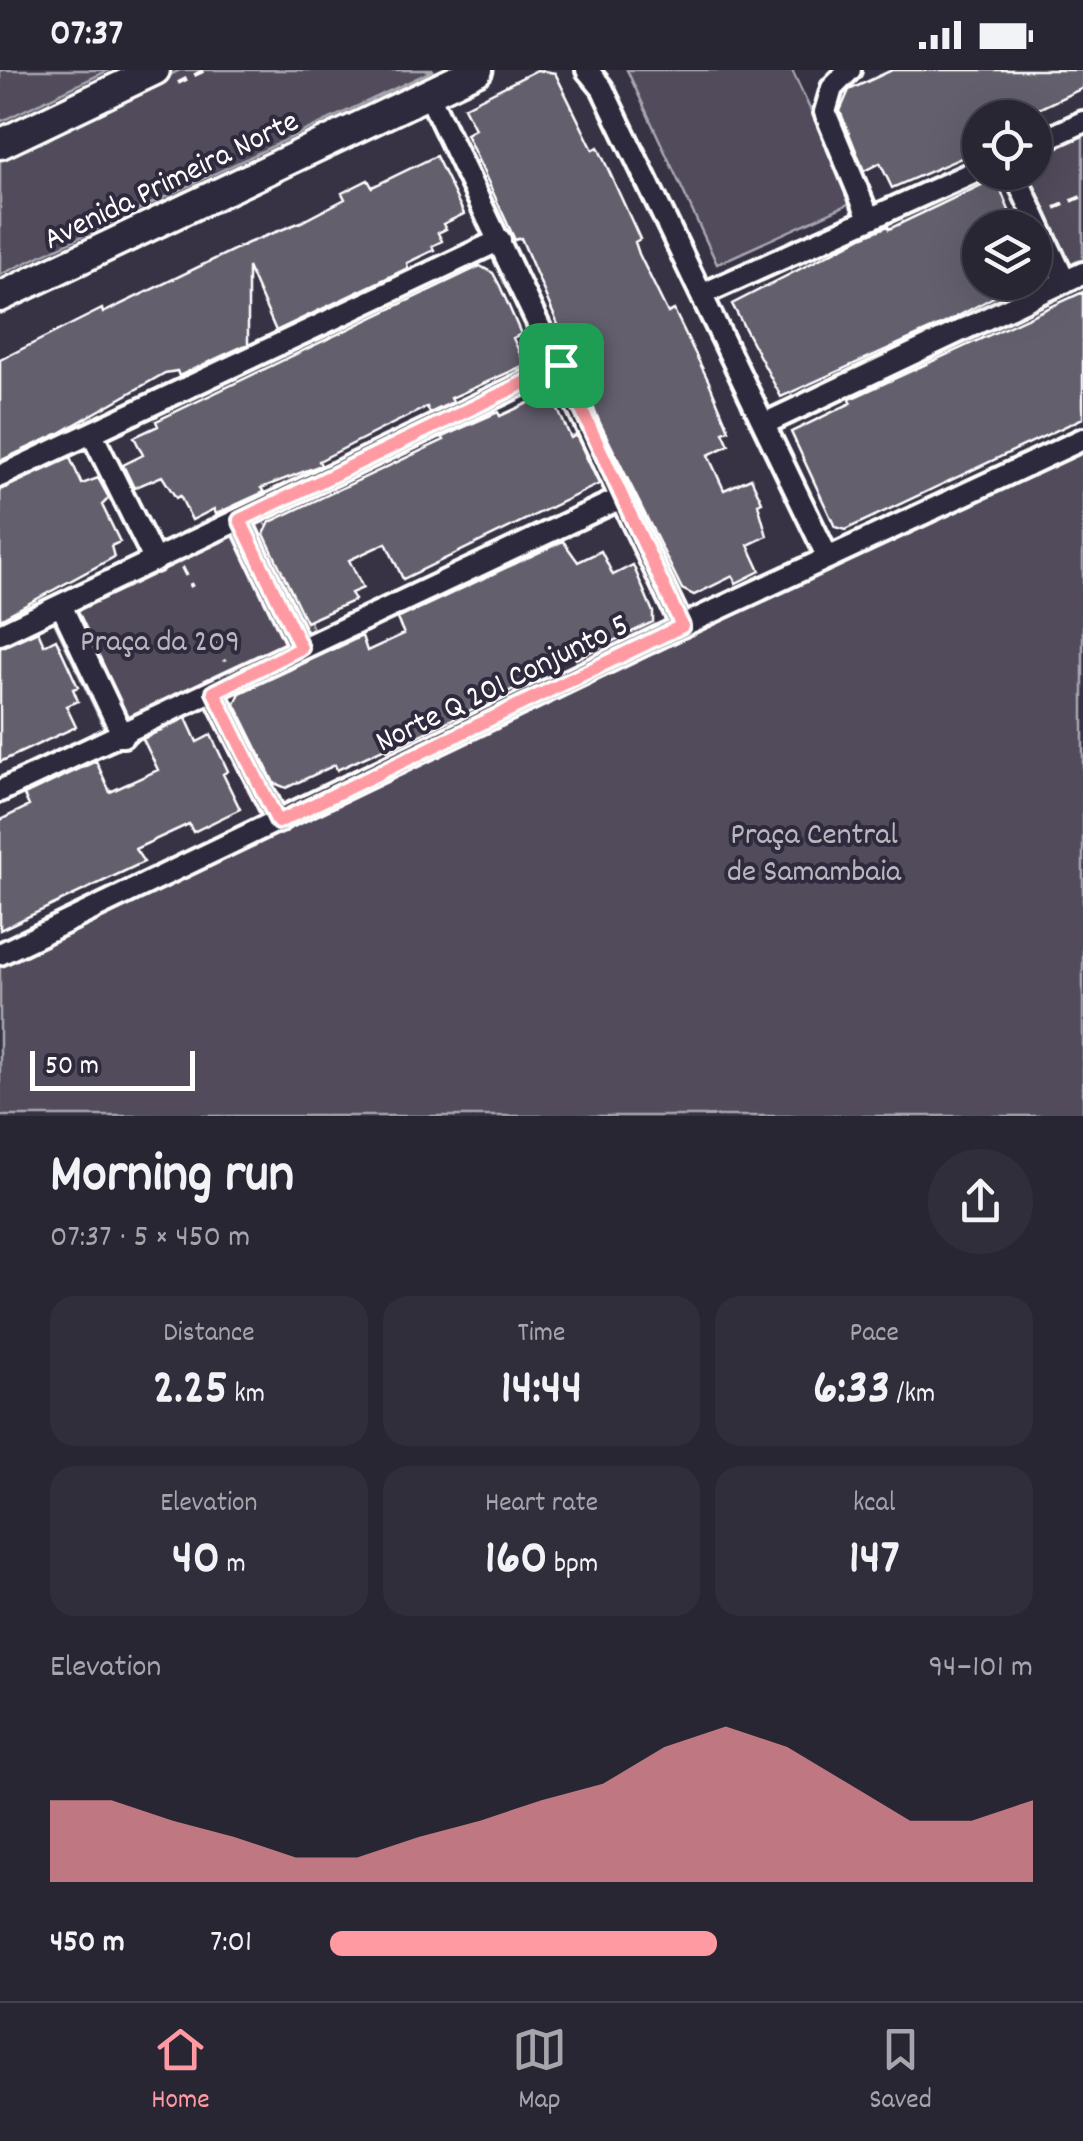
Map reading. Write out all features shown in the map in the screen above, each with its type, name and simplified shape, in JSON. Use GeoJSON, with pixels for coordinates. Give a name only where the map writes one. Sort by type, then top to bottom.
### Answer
{"type":"FeatureCollection","features":[{"type":"Feature","properties":{"kind":"main road"},"geometry":{"type":"LineString","coordinates":[[0,144],[155,70]]}},
{"type":"Feature","properties":{"kind":"main road","name":"Avenida Primeira Norte"},"geometry":{"type":"LineString","coordinates":[[0,297],[478,70]]}},
{"type":"Feature","properties":{"kind":"street"},"geometry":{"type":"LineString","coordinates":[[587,70],[601,79],[828,558]]}},
{"type":"Feature","properties":{"kind":"street"},"geometry":{"type":"LineString","coordinates":[[850,70],[832,88],[825,112],[869,218]]}},
{"type":"Feature","properties":{"kind":"street"},"geometry":{"type":"LineString","coordinates":[[428,93],[561,365],[682,626]]}},
{"type":"Feature","properties":{"kind":"street"},"geometry":{"type":"LineString","coordinates":[[1052,136],[1083,122]]}},
{"type":"Feature","properties":{"kind":"street"},"geometry":{"type":"LineString","coordinates":[[703,294],[962,177]]}},
{"type":"Feature","properties":{"kind":"street"},"geometry":{"type":"LineString","coordinates":[[764,424],[1074,278],[1024,190]]}},
{"type":"Feature","properties":{"kind":"street"},"geometry":{"type":"LineString","coordinates":[[0,476],[500,240]]}},
{"type":"Feature","properties":{"kind":"street"},"geometry":{"type":"LineString","coordinates":[[0,634],[561,365]]}},
{"type":"Feature","properties":{"kind":"street"},"geometry":{"type":"LineString","coordinates":[[92,434],[155,561]]}},
{"type":"Feature","properties":{"kind":"street","name":"Norte Q 201 Conjunto 5"},"geometry":{"type":"LineString","coordinates":[[0,954],[682,626],[1083,439]]}},
{"type":"Feature","properties":{"kind":"street"},"geometry":{"type":"LineString","coordinates":[[0,791],[621,498]]}},
{"type":"Feature","properties":{"kind":"street"},"geometry":{"type":"LineString","coordinates":[[240,520],[301,648]]}},
{"type":"Feature","properties":{"kind":"street"},"geometry":{"type":"LineString","coordinates":[[61,605],[123,736]]}},
{"type":"Feature","properties":{"kind":"street"},"geometry":{"type":"LineString","coordinates":[[214,692],[278,822]]}},
{"type":"Feature","properties":{"kind":"path"},"geometry":{"type":"LineString","coordinates":[[1052,209],[1083,196]]}},
{"type":"Feature","properties":{"kind":"path"},"geometry":{"type":"LineString","coordinates":[[180,563],[192,588]]}},
{"type":"Feature","properties":{"kind":"path"},"geometry":{"type":"LineString","coordinates":[[225,662],[239,655]]}},
{"type":"Feature","properties":{"kind":"green space"},"geometry":{"type":"Polygon","coordinates":[[[0,70],[109,70],[0,122],[0,70]]]}},
{"type":"Feature","properties":{"kind":"green space"},"geometry":{"type":"Polygon","coordinates":[[[180,70],[434,70],[0,275],[0,157],[180,70]]]}},
{"type":"Feature","properties":{"kind":"green space"},"geometry":{"type":"Polygon","coordinates":[[[627,70],[792,70],[853,202],[717,264],[627,70]]]}},
{"type":"Feature","properties":{"kind":"green space"},"geometry":{"type":"Polygon","coordinates":[[[1083,112],[1083,281],[1058,291],[1052,278],[1052,210],[1020,210],[1010,190],[1052,190],[1052,126],[1083,112]]]}},
{"type":"Feature","properties":{"kind":"green space","name":"Praça Central de Samambaia"},"geometry":{"type":"Polygon","coordinates":[[[1083,428],[1083,1116],[0,1116],[0,948],[1083,428]]]}},
{"type":"Feature","properties":{"kind":"green space","name":"Praça da 209"},"geometry":{"type":"Polygon","coordinates":[[[257,506],[323,650],[115,751],[45,603],[257,506]]]}},
{"type":"Feature","properties":{"kind":"building"},"geometry":{"type":"Polygon","coordinates":[[[537,70],[555,73],[593,150],[598,147],[640,239],[635,242],[639,254],[668,313],[674,310],[709,382],[729,430],[723,432],[729,445],[708,455],[724,490],[751,478],[762,502],[758,504],[767,536],[748,545],[760,571],[736,583],[733,576],[694,595],[682,589],[600,423],[521,238],[515,240],[466,134],[475,129],[464,107],[537,70]]]}},
{"type":"Feature","properties":{"kind":"building"},"geometry":{"type":"Polygon","coordinates":[[[892,70],[1083,70],[1083,88],[1052,103],[962,100],[962,158],[892,188],[880,163],[864,171],[840,111],[849,90],[892,70]]]}},
{"type":"Feature","properties":{"kind":"building"},"geometry":{"type":"Polygon","coordinates":[[[436,156],[464,214],[443,224],[446,229],[438,233],[442,241],[432,246],[434,250],[407,263],[408,268],[276,331],[248,267],[248,344],[179,376],[177,371],[165,373],[58,434],[0,461],[0,360],[102,309],[103,313],[248,243],[301,222],[345,199],[342,193],[368,180],[372,187],[436,156]]]}},
{"type":"Feature","properties":{"kind":"building"},"geometry":{"type":"Polygon","coordinates":[[[971,190],[1001,190],[1009,210],[962,210],[962,300],[988,300],[781,397],[732,304],[864,236],[888,226],[889,229],[971,190]]]}},
{"type":"Feature","properties":{"kind":"building"},"geometry":{"type":"Polygon","coordinates":[[[480,266],[493,273],[500,286],[521,334],[513,338],[525,365],[451,398],[453,402],[430,413],[427,407],[319,461],[321,465],[261,488],[264,492],[216,514],[214,509],[192,520],[180,496],[176,498],[162,476],[134,488],[123,465],[143,455],[134,437],[158,426],[156,421],[480,266]]]}},
{"type":"Feature","properties":{"kind":"building"},"geometry":{"type":"Polygon","coordinates":[[[1083,292],[1083,418],[845,530],[835,527],[791,432],[851,403],[850,399],[1083,292]]]}},
{"type":"Feature","properties":{"kind":"building"},"geometry":{"type":"Polygon","coordinates":[[[550,393],[599,484],[403,579],[386,543],[349,560],[363,588],[351,593],[355,600],[306,622],[264,534],[270,522],[444,440],[442,437],[550,393]]]}},
{"type":"Feature","properties":{"kind":"building"},"geometry":{"type":"Polygon","coordinates":[[[70,458],[82,484],[98,478],[109,498],[102,505],[120,542],[111,546],[114,557],[0,619],[0,490],[70,458]]]}},
{"type":"Feature","properties":{"kind":"building"},"geometry":{"type":"Polygon","coordinates":[[[563,541],[578,562],[601,551],[613,575],[633,565],[653,612],[653,622],[576,659],[572,653],[534,670],[525,675],[528,682],[387,751],[385,748],[337,770],[335,765],[286,788],[274,783],[235,704],[240,693],[362,636],[367,651],[404,634],[397,619],[563,541]]]}},
{"type":"Feature","properties":{"kind":"building"},"geometry":{"type":"Polygon","coordinates":[[[38,631],[44,645],[56,639],[78,687],[73,689],[78,701],[66,706],[76,727],[0,762],[0,648],[38,631]]]}},
{"type":"Feature","properties":{"kind":"building"},"geometry":{"type":"Polygon","coordinates":[[[186,718],[197,742],[211,735],[228,771],[223,774],[240,809],[193,832],[189,824],[135,849],[144,862],[0,930],[0,820],[29,806],[24,795],[96,761],[110,792],[158,770],[143,739],[186,718]]]}},
{"type":"Feature","properties":{"kind":"route"},"geometry":{"type":"LineString","coordinates":[[561,365],[682,626],[278,822],[214,692],[301,648],[240,520],[561,365]]}}]}
